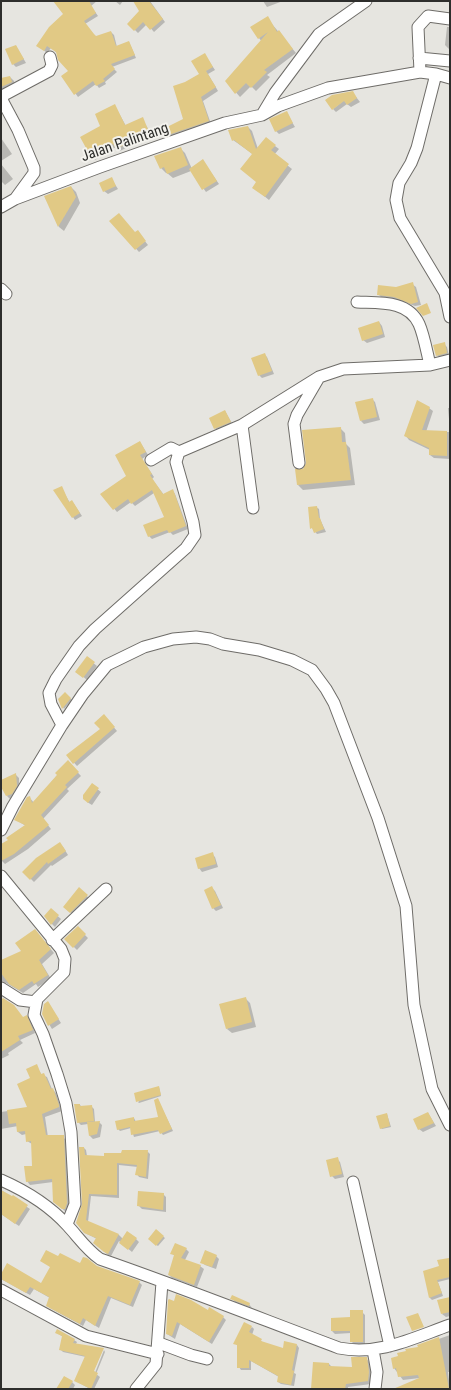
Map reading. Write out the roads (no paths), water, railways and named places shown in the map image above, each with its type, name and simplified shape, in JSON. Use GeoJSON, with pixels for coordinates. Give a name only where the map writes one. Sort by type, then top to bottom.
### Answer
{"type":"FeatureCollection","features":[{"type":"Feature","properties":{"kind":"street"},"geometry":{"type":"LineString","coordinates":[[262,114],[275,93],[319,34],[366,1]]}},
{"type":"Feature","properties":{"kind":"street"},"geometry":{"type":"LineString","coordinates":[[420,72],[418,26],[428,16],[450,19]]}},
{"type":"Feature","properties":{"kind":"street"},"geometry":{"type":"LineString","coordinates":[[15,199],[34,173],[34,168],[18,130],[2,100],[4,95],[49,71],[52,66],[50,57]]}},
{"type":"Feature","properties":{"kind":"street"},"geometry":{"type":"LineString","coordinates":[[419,58],[450,61]]}},
{"type":"Feature","properties":{"kind":"street","name":"Jalan Palintang"},"geometry":{"type":"LineString","coordinates":[[1,207],[15,199],[100,167],[225,123],[262,114],[278,106],[328,88],[420,72],[450,78]]}},
{"type":"Feature","properties":{"kind":"street"},"geometry":{"type":"LineString","coordinates":[[436,74],[417,148],[411,163],[399,183],[396,200],[400,218],[445,293],[450,317]]}},
{"type":"Feature","properties":{"kind":"street"},"geometry":{"type":"LineString","coordinates":[[357,302],[386,303],[409,310],[419,324],[430,365]]}},
{"type":"Feature","properties":{"kind":"street"},"geometry":{"type":"LineString","coordinates":[[62,725],[51,704],[49,693],[74,652],[95,629],[186,548],[195,536],[193,522],[176,462],[179,452],[242,424],[319,377],[343,369],[430,365],[450,360]]}},
{"type":"Feature","properties":{"kind":"street"},"geometry":{"type":"LineString","coordinates":[[299,463],[294,424],[297,415],[319,377]]}},
{"type":"Feature","properties":{"kind":"street"},"geometry":{"type":"LineString","coordinates":[[242,424],[253,508]]}},
{"type":"Feature","properties":{"kind":"street"},"geometry":{"type":"LineString","coordinates":[[151,460],[171,448],[179,452]]}},
{"type":"Feature","properties":{"kind":"street"},"geometry":{"type":"LineString","coordinates":[[1,830],[7,806],[83,694],[108,665],[144,646],[173,639],[196,638],[259,650],[292,660],[312,670],[334,703],[378,818],[406,906],[414,1005],[432,1089],[450,1125]]}},
{"type":"Feature","properties":{"kind":"street"},"geometry":{"type":"LineString","coordinates":[[1,876],[64,955],[64,972],[37,999],[34,1015],[57,1074],[66,1103],[71,1132],[75,1204],[67,1224]]}},
{"type":"Feature","properties":{"kind":"street"},"geometry":{"type":"LineString","coordinates":[[52,940],[106,889]]}},
{"type":"Feature","properties":{"kind":"street"},"geometry":{"type":"LineString","coordinates":[[1,988],[20,1000],[36,1002]]}},
{"type":"Feature","properties":{"kind":"street"},"geometry":{"type":"LineString","coordinates":[[1,1180],[19,1187],[34,1197],[67,1224],[90,1252],[100,1259],[203,1295],[246,1314],[339,1348],[373,1350],[450,1325]]}},
{"type":"Feature","properties":{"kind":"street"},"geometry":{"type":"LineString","coordinates":[[353,1182],[390,1346]]}},
{"type":"Feature","properties":{"kind":"street"},"geometry":{"type":"LineString","coordinates":[[136,1389],[156,1364],[162,1282]]}},
{"type":"Feature","properties":{"kind":"street"},"geometry":{"type":"LineString","coordinates":[[1,1290],[86,1336],[207,1358]]}},
{"type":"Feature","properties":{"kind":"street"},"geometry":{"type":"LineString","coordinates":[[373,1350],[377,1372],[374,1389]]}}]}
